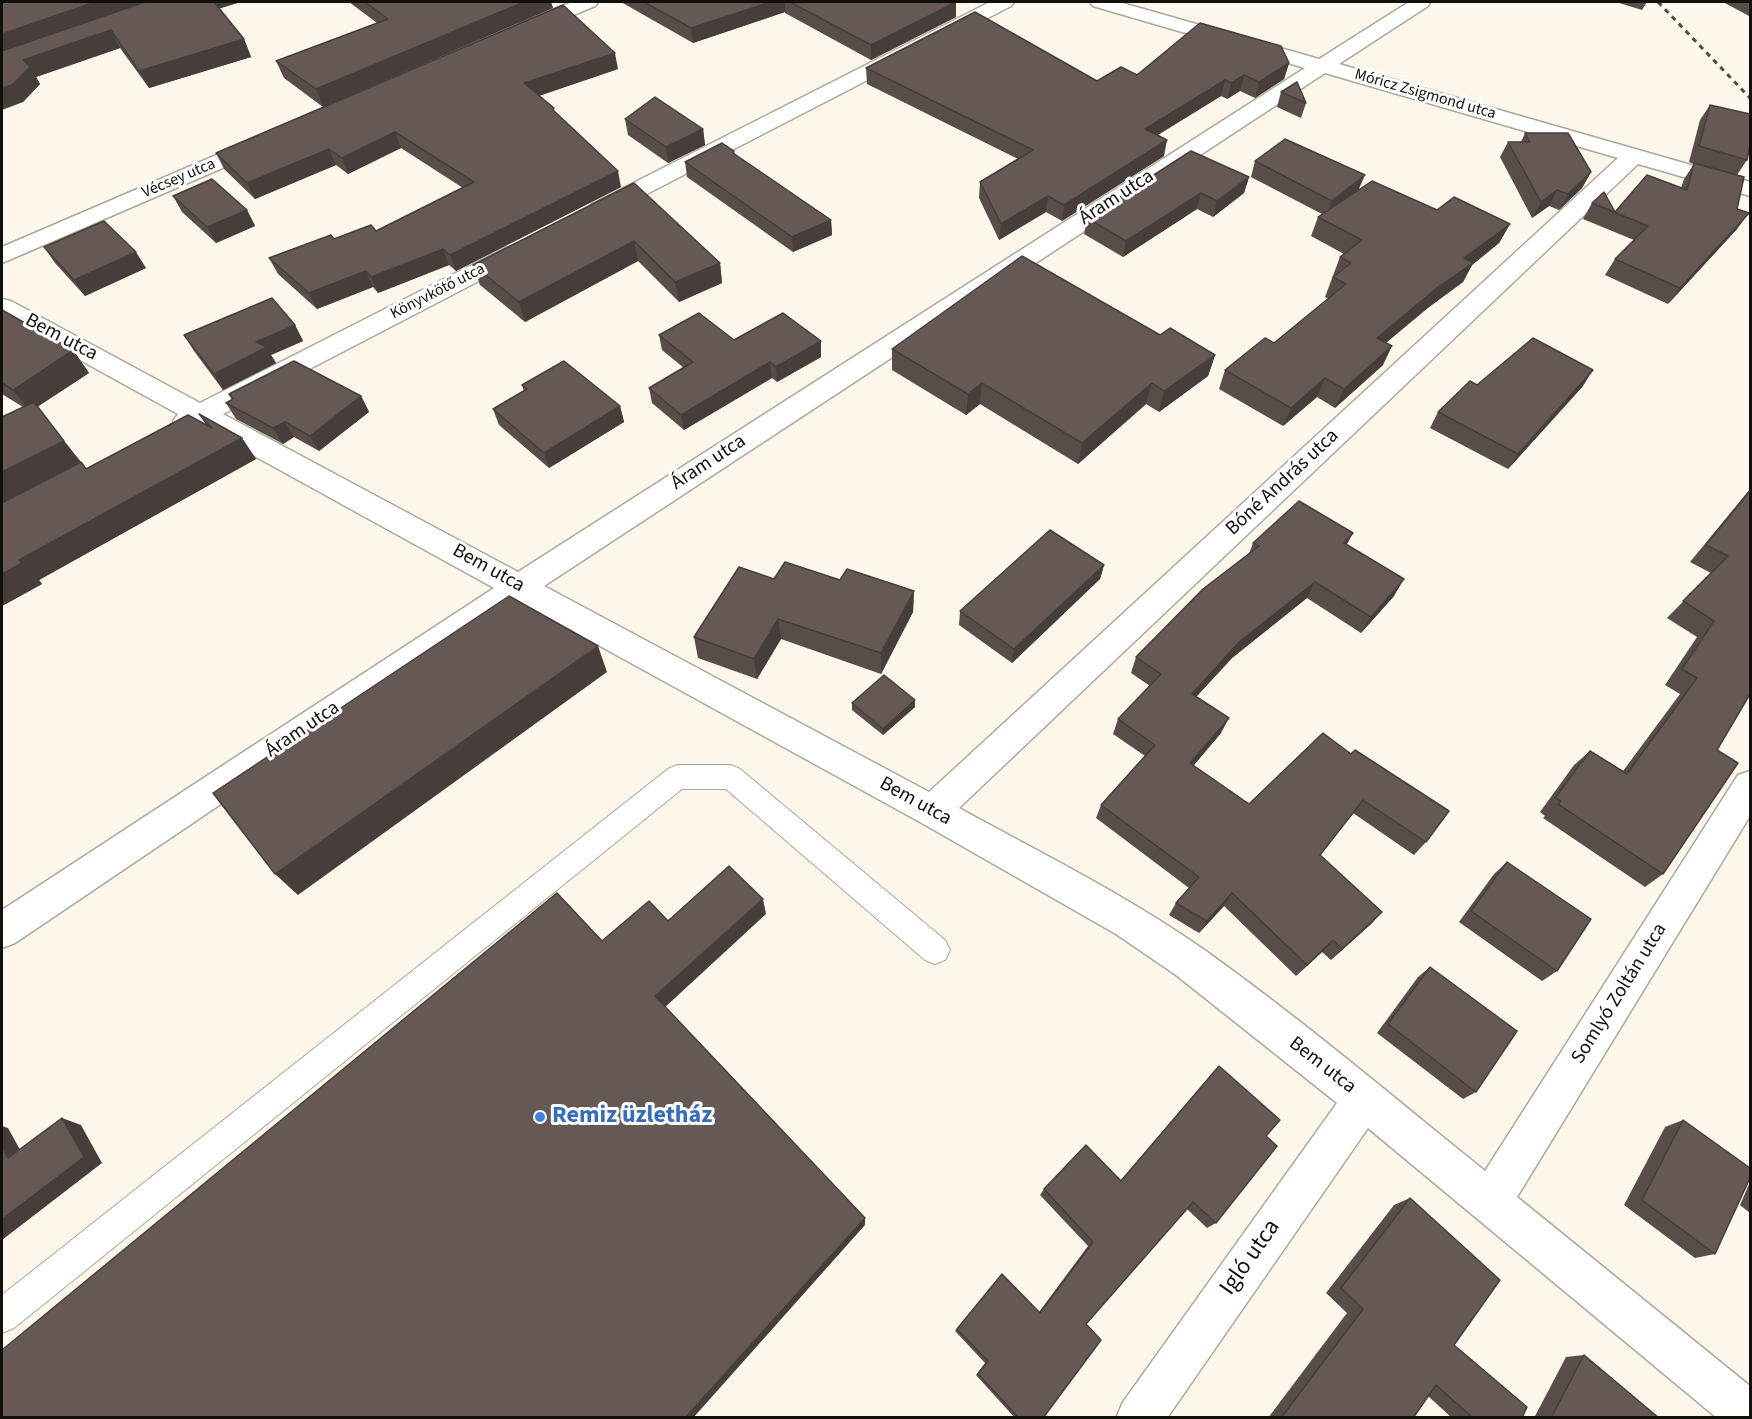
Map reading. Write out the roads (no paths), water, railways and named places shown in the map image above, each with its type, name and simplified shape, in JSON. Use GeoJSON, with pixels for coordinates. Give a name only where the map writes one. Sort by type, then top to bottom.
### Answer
{"type":"FeatureCollection","features":[{"type":"Feature","properties":{"kind":"street"},"geometry":{"type":"LineString","coordinates":[[512,34],[588,2]]}},
{"type":"Feature","properties":{"kind":"street"},"geometry":{"type":"LineString","coordinates":[[582,218],[1004,2]]}},
{"type":"Feature","properties":{"kind":"street","name":"Móricz Zsigmond utca"},"geometry":{"type":"LineString","coordinates":[[1100,2],[1750,189]]}},
{"type":"Feature","properties":{"kind":"street","name":"Áram utca"},"geometry":{"type":"LineString","coordinates":[[2,931],[520,586],[1421,2]]}},
{"type":"Feature","properties":{"kind":"street","name":"Vécsey utca"},"geometry":{"type":"LineString","coordinates":[[2,256],[284,133]]}},
{"type":"Feature","properties":{"kind":"street","name":"Bóné András utca"},"geometry":{"type":"LineString","coordinates":[[932,811],[1634,155]]}},
{"type":"Feature","properties":{"kind":"street","name":"Könyvkötő utca"},"geometry":{"type":"LineString","coordinates":[[170,430],[540,240]]}},
{"type":"Feature","properties":{"kind":"street","name":"Bem utca"},"geometry":{"type":"LineString","coordinates":[[2,307],[520,586],[932,811],[1129,922],[1190,962],[1364,1099],[1750,1415]]}},
{"type":"Feature","properties":{"kind":"street","name":"Somlyó Zoltán utca"},"geometry":{"type":"LineString","coordinates":[[1490,1201],[1750,786]]}},
{"type":"Feature","properties":{"kind":"street","name":"Igló utca"},"geometry":{"type":"LineString","coordinates":[[1139,1418],[1364,1099]]}},
{"type":"Feature","properties":{"kind":"lane"},"geometry":{"type":"LineString","coordinates":[[2,1316],[677,777],[731,777],[935,950]]}},
{"type":"Feature","properties":{"kind":"railway"},"geometry":{"type":"LineString","coordinates":[[1658,2],[1750,98]]}},
{"type":"Feature","properties":{"kind":"place","name":"Remiz üzletház"},"geometry":{"type":"Point","coordinates":[540,1117]}}]}
